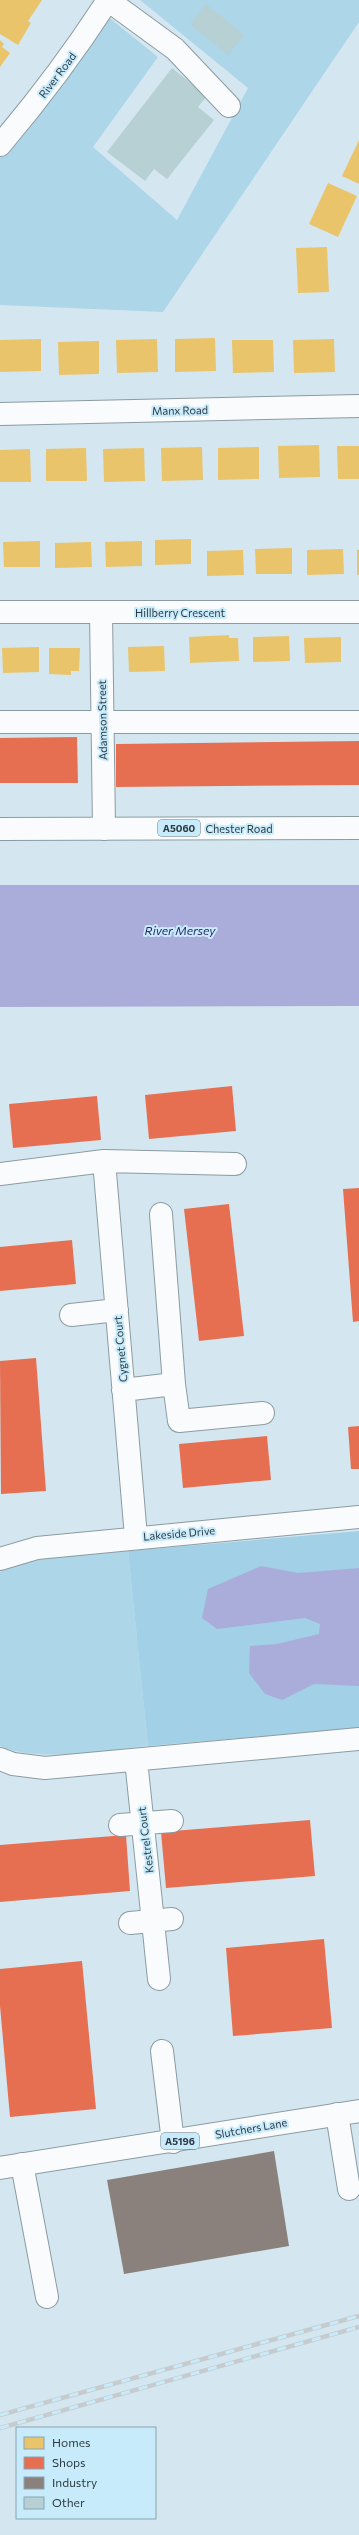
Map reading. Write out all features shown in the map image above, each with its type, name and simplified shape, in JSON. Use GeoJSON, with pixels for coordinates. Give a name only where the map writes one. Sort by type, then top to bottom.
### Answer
{"type":"FeatureCollection","features":[{"type":"Feature","properties":{"kind":"main road"},"geometry":{"type":"LineString","coordinates":[[108,0],[175,49],[230,106]]}},
{"type":"Feature","properties":{"kind":"main road","name":"River Road"},"geometry":{"type":"LineString","coordinates":[[0,145],[48,88],[75,52],[108,0]]}},
{"type":"Feature","properties":{"kind":"main road","name":"Manx Road"},"geometry":{"type":"LineString","coordinates":[[0,414],[359,406]]}},
{"type":"Feature","properties":{"kind":"main road","name":"Hillberry Crescent"},"geometry":{"type":"LineString","coordinates":[[0,612],[359,612]]}},
{"type":"Feature","properties":{"kind":"main road","name":"Adamson Street"},"geometry":{"type":"LineString","coordinates":[[101,612],[104,829]]}},
{"type":"Feature","properties":{"kind":"main road"},"geometry":{"type":"LineString","coordinates":[[0,722],[359,722]]}},
{"type":"Feature","properties":{"kind":"main road","name":"Chester Road"},"geometry":{"type":"LineString","coordinates":[[0,829],[359,828]]}},
{"type":"Feature","properties":{"kind":"main road"},"geometry":{"type":"LineString","coordinates":[[0,1174],[104,1161],[235,1164]]}},
{"type":"Feature","properties":{"kind":"main road","name":"Cygnet Court"},"geometry":{"type":"LineString","coordinates":[[104,1161],[136,1537]]}},
{"type":"Feature","properties":{"kind":"main road"},"geometry":{"type":"LineString","coordinates":[[161,1214],[174,1384],[179,1421],[263,1413]]}},
{"type":"Feature","properties":{"kind":"main road"},"geometry":{"type":"LineString","coordinates":[[71,1315],[117,1310]]}},
{"type":"Feature","properties":{"kind":"main road"},"geometry":{"type":"LineString","coordinates":[[123,1390],[174,1384]]}},
{"type":"Feature","properties":{"kind":"main road","name":"Lakeside Drive"},"geometry":{"type":"LineString","coordinates":[[0,1559],[37,1548],[136,1537],[359,1517]]}},
{"type":"Feature","properties":{"kind":"main road"},"geometry":{"type":"LineString","coordinates":[[0,1759],[13,1764],[45,1768],[359,1739]]}},
{"type":"Feature","properties":{"kind":"main road","name":"Kestrel Court"},"geometry":{"type":"LineString","coordinates":[[136,1760],[143,1824],[163,1920],[159,1979]]}},
{"type":"Feature","properties":{"kind":"main road"},"geometry":{"type":"LineString","coordinates":[[120,1825],[143,1824],[172,1820]]}},
{"type":"Feature","properties":{"kind":"main road"},"geometry":{"type":"LineString","coordinates":[[130,1923],[163,1920]]}},
{"type":"Feature","properties":{"kind":"main road"},"geometry":{"type":"LineString","coordinates":[[162,2050],[173,2142]]}},
{"type":"Feature","properties":{"kind":"main road","name":"Slutchers Lane"},"geometry":{"type":"LineString","coordinates":[[0,2168],[173,2142],[359,2111]]}},
{"type":"Feature","properties":{"kind":"main road"},"geometry":{"type":"LineString","coordinates":[[337,2114],[350,2189]]}},
{"type":"Feature","properties":{"kind":"main road"},"geometry":{"type":"LineString","coordinates":[[22,2164],[47,2297]]}},
{"type":"Feature","properties":{"kind":"shaded area"},"geometry":{"type":"Polygon","coordinates":[[[140,0],[359,0],[359,22],[163,312],[0,305],[0,156],[68,73],[107,16],[158,57],[93,147],[177,220],[248,88],[140,0]]]}},
{"type":"Feature","properties":{"kind":"shaded area"},"geometry":{"type":"Polygon","coordinates":[[[359,1531],[359,1728],[148,1746],[128,1551],[359,1531]]]}},
{"type":"Feature","properties":{"kind":"shaded area"},"geometry":{"type":"Polygon","coordinates":[[[128,1551],[148,1746],[53,1755],[15,1751],[0,1746],[0,1572],[15,1566],[47,1558],[128,1551]]]}},
{"type":"Feature","properties":{"kind":"water","name":"River Mersey"},"geometry":{"type":"Polygon","coordinates":[[[0,885],[359,885],[359,1006],[0,1007],[0,885]]]}},
{"type":"Feature","properties":{"kind":"water"},"geometry":{"type":"Polygon","coordinates":[[[261,1566],[298,1573],[359,1568],[359,1686],[314,1684],[282,1700],[265,1694],[249,1673],[250,1646],[277,1644],[319,1634],[320,1624],[305,1618],[217,1629],[202,1618],[208,1589],[261,1566]]]}},
{"type":"Feature","properties":{"kind":"building: Homes"},"geometry":{"type":"Polygon","coordinates":[[[0,0],[42,0],[28,21],[31,23],[18,45],[0,34],[0,0]]]}},
{"type":"Feature","properties":{"kind":"building: Homes"},"geometry":{"type":"Polygon","coordinates":[[[0,40],[4,44],[2,47],[10,53],[0,67],[0,40]]]}},
{"type":"Feature","properties":{"kind":"building: Homes"},"geometry":{"type":"Polygon","coordinates":[[[359,140],[359,184],[342,176],[359,140]]]}},
{"type":"Feature","properties":{"kind":"building: Homes"},"geometry":{"type":"Polygon","coordinates":[[[328,183],[357,196],[338,237],[309,224],[328,183]]]}},
{"type":"Feature","properties":{"kind":"building: Homes"},"geometry":{"type":"Polygon","coordinates":[[[327,247],[329,292],[298,293],[296,248],[327,247]]]}},
{"type":"Feature","properties":{"kind":"building: Homes"},"geometry":{"type":"Polygon","coordinates":[[[215,338],[216,371],[175,372],[175,339],[215,338]]]}},
{"type":"Feature","properties":{"kind":"building: Homes"},"geometry":{"type":"Polygon","coordinates":[[[41,339],[41,371],[0,372],[0,340],[41,339]]]}},
{"type":"Feature","properties":{"kind":"building: Homes"},"geometry":{"type":"Polygon","coordinates":[[[157,339],[158,372],[117,373],[116,340],[157,339]]]}},
{"type":"Feature","properties":{"kind":"building: Homes"},"geometry":{"type":"Polygon","coordinates":[[[334,339],[335,372],[294,373],[293,340],[334,339]]]}},
{"type":"Feature","properties":{"kind":"building: Homes"},"geometry":{"type":"Polygon","coordinates":[[[232,340],[273,340],[274,372],[233,373],[232,340]]]}},
{"type":"Feature","properties":{"kind":"building: Homes"},"geometry":{"type":"Polygon","coordinates":[[[99,341],[99,374],[59,375],[58,342],[99,341]]]}},
{"type":"Feature","properties":{"kind":"building: Homes"},"geometry":{"type":"Polygon","coordinates":[[[319,445],[320,477],[279,478],[278,446],[319,445]]]}},
{"type":"Feature","properties":{"kind":"building: Homes"},"geometry":{"type":"Polygon","coordinates":[[[337,446],[359,446],[359,479],[338,479],[337,446]]]}},
{"type":"Feature","properties":{"kind":"building: Homes"},"geometry":{"type":"Polygon","coordinates":[[[202,447],[203,480],[162,481],[161,448],[202,447]]]}},
{"type":"Feature","properties":{"kind":"building: Homes"},"geometry":{"type":"Polygon","coordinates":[[[259,447],[259,479],[218,480],[218,448],[259,447]]]}},
{"type":"Feature","properties":{"kind":"building: Homes"},"geometry":{"type":"Polygon","coordinates":[[[86,448],[87,481],[46,481],[46,449],[86,448]]]}},
{"type":"Feature","properties":{"kind":"building: Homes"},"geometry":{"type":"Polygon","coordinates":[[[144,448],[145,481],[104,482],[103,449],[144,448]]]}},
{"type":"Feature","properties":{"kind":"building: Homes"},"geometry":{"type":"Polygon","coordinates":[[[30,449],[31,482],[0,482],[0,450],[30,449]]]}},
{"type":"Feature","properties":{"kind":"building: Homes"},"geometry":{"type":"Polygon","coordinates":[[[191,539],[191,564],[155,565],[155,540],[191,539]]]}},
{"type":"Feature","properties":{"kind":"building: Homes"},"geometry":{"type":"Polygon","coordinates":[[[40,541],[40,567],[4,567],[3,542],[40,541]]]}},
{"type":"Feature","properties":{"kind":"building: Homes"},"geometry":{"type":"Polygon","coordinates":[[[142,541],[142,566],[106,567],[105,542],[142,541]]]}},
{"type":"Feature","properties":{"kind":"building: Homes"},"geometry":{"type":"Polygon","coordinates":[[[91,542],[92,567],[55,568],[55,543],[91,542]]]}},
{"type":"Feature","properties":{"kind":"building: Homes"},"geometry":{"type":"Polygon","coordinates":[[[292,548],[292,574],[256,574],[255,549],[292,548]]]}},
{"type":"Feature","properties":{"kind":"building: Homes"},"geometry":{"type":"Polygon","coordinates":[[[343,549],[344,574],[307,575],[307,550],[343,549]]]}},
{"type":"Feature","properties":{"kind":"building: Homes"},"geometry":{"type":"Polygon","coordinates":[[[243,550],[244,575],[207,576],[207,551],[243,550]]]}},
{"type":"Feature","properties":{"kind":"building: Homes"},"geometry":{"type":"Polygon","coordinates":[[[357,550],[359,550],[359,575],[357,575],[357,550]]]}},
{"type":"Feature","properties":{"kind":"building: Homes"},"geometry":{"type":"Polygon","coordinates":[[[229,635],[229,638],[238,638],[239,661],[190,663],[189,637],[229,635]]]}},
{"type":"Feature","properties":{"kind":"building: Homes"},"geometry":{"type":"Polygon","coordinates":[[[289,636],[290,661],[253,662],[253,637],[289,636]]]}},
{"type":"Feature","properties":{"kind":"building: Homes"},"geometry":{"type":"Polygon","coordinates":[[[341,637],[341,662],[305,663],[304,638],[341,637]]]}},
{"type":"Feature","properties":{"kind":"building: Homes"},"geometry":{"type":"Polygon","coordinates":[[[164,646],[165,671],[129,672],[128,647],[164,646]]]}},
{"type":"Feature","properties":{"kind":"building: Homes"},"geometry":{"type":"Polygon","coordinates":[[[39,647],[39,672],[3,673],[2,648],[39,647]]]}},
{"type":"Feature","properties":{"kind":"building: Homes"},"geometry":{"type":"Polygon","coordinates":[[[49,648],[80,648],[79,671],[71,671],[71,675],[49,674],[49,648]]]}},
{"type":"Feature","properties":{"kind":"building: Shops"},"geometry":{"type":"Polygon","coordinates":[[[77,737],[78,783],[0,783],[0,738],[77,737]]]}},
{"type":"Feature","properties":{"kind":"building: Shops"},"geometry":{"type":"Polygon","coordinates":[[[359,741],[359,785],[116,787],[116,744],[359,741]]]}},
{"type":"Feature","properties":{"kind":"building: Shops"},"geometry":{"type":"Polygon","coordinates":[[[232,1086],[236,1131],[149,1139],[145,1095],[232,1086]]]}},
{"type":"Feature","properties":{"kind":"building: Shops"},"geometry":{"type":"Polygon","coordinates":[[[97,1096],[101,1140],[13,1148],[9,1104],[97,1096]]]}},
{"type":"Feature","properties":{"kind":"building: Shops"},"geometry":{"type":"Polygon","coordinates":[[[359,1188],[359,1321],[353,1322],[343,1189],[359,1188]]]}},
{"type":"Feature","properties":{"kind":"building: Shops"},"geometry":{"type":"Polygon","coordinates":[[[229,1204],[244,1336],[199,1341],[184,1209],[229,1204]]]}},
{"type":"Feature","properties":{"kind":"building: Shops"},"geometry":{"type":"Polygon","coordinates":[[[72,1240],[76,1284],[0,1291],[0,1247],[72,1240]]]}},
{"type":"Feature","properties":{"kind":"building: Shops"},"geometry":{"type":"Polygon","coordinates":[[[36,1358],[46,1491],[1,1494],[0,1361],[36,1358]]]}},
{"type":"Feature","properties":{"kind":"building: Shops"},"geometry":{"type":"Polygon","coordinates":[[[359,1426],[359,1469],[351,1469],[348,1427],[359,1426]]]}},
{"type":"Feature","properties":{"kind":"building: Shops"},"geometry":{"type":"Polygon","coordinates":[[[267,1436],[271,1480],[183,1488],[179,1444],[267,1436]]]}},
{"type":"Feature","properties":{"kind":"building: Shops"},"geometry":{"type":"Polygon","coordinates":[[[310,1820],[315,1876],[166,1888],[161,1832],[310,1820]]]}},
{"type":"Feature","properties":{"kind":"building: Shops"},"geometry":{"type":"Polygon","coordinates":[[[126,1835],[130,1891],[0,1902],[0,1845],[126,1835]]]}},
{"type":"Feature","properties":{"kind":"building: Shops"},"geometry":{"type":"Polygon","coordinates":[[[324,1939],[332,2028],[233,2036],[226,1948],[324,1939]]]}},
{"type":"Feature","properties":{"kind":"building: Shops"},"geometry":{"type":"Polygon","coordinates":[[[82,1961],[96,2109],[10,2117],[0,2006],[0,1969],[82,1961]]]}},
{"type":"Feature","properties":{"kind":"building: Industry"},"geometry":{"type":"Polygon","coordinates":[[[274,2151],[289,2246],[124,2274],[107,2180],[274,2151]]]}},
{"type":"Feature","properties":{"kind":"building: Other"},"geometry":{"type":"Polygon","coordinates":[[[206,4],[244,35],[228,55],[190,24],[206,4]]]}},
{"type":"Feature","properties":{"kind":"building: Other"},"geometry":{"type":"Polygon","coordinates":[[[172,68],[207,96],[198,107],[214,120],[167,179],[154,169],[145,181],[107,152],[172,68]]]}},
{"type":"Feature","properties":{"kind":"railway"},"geometry":{"type":"LineString","coordinates":[[0,2415],[359,2316]]}},
{"type":"Feature","properties":{"kind":"railway"},"geometry":{"type":"LineString","coordinates":[[0,2428],[359,2327]]}}]}
